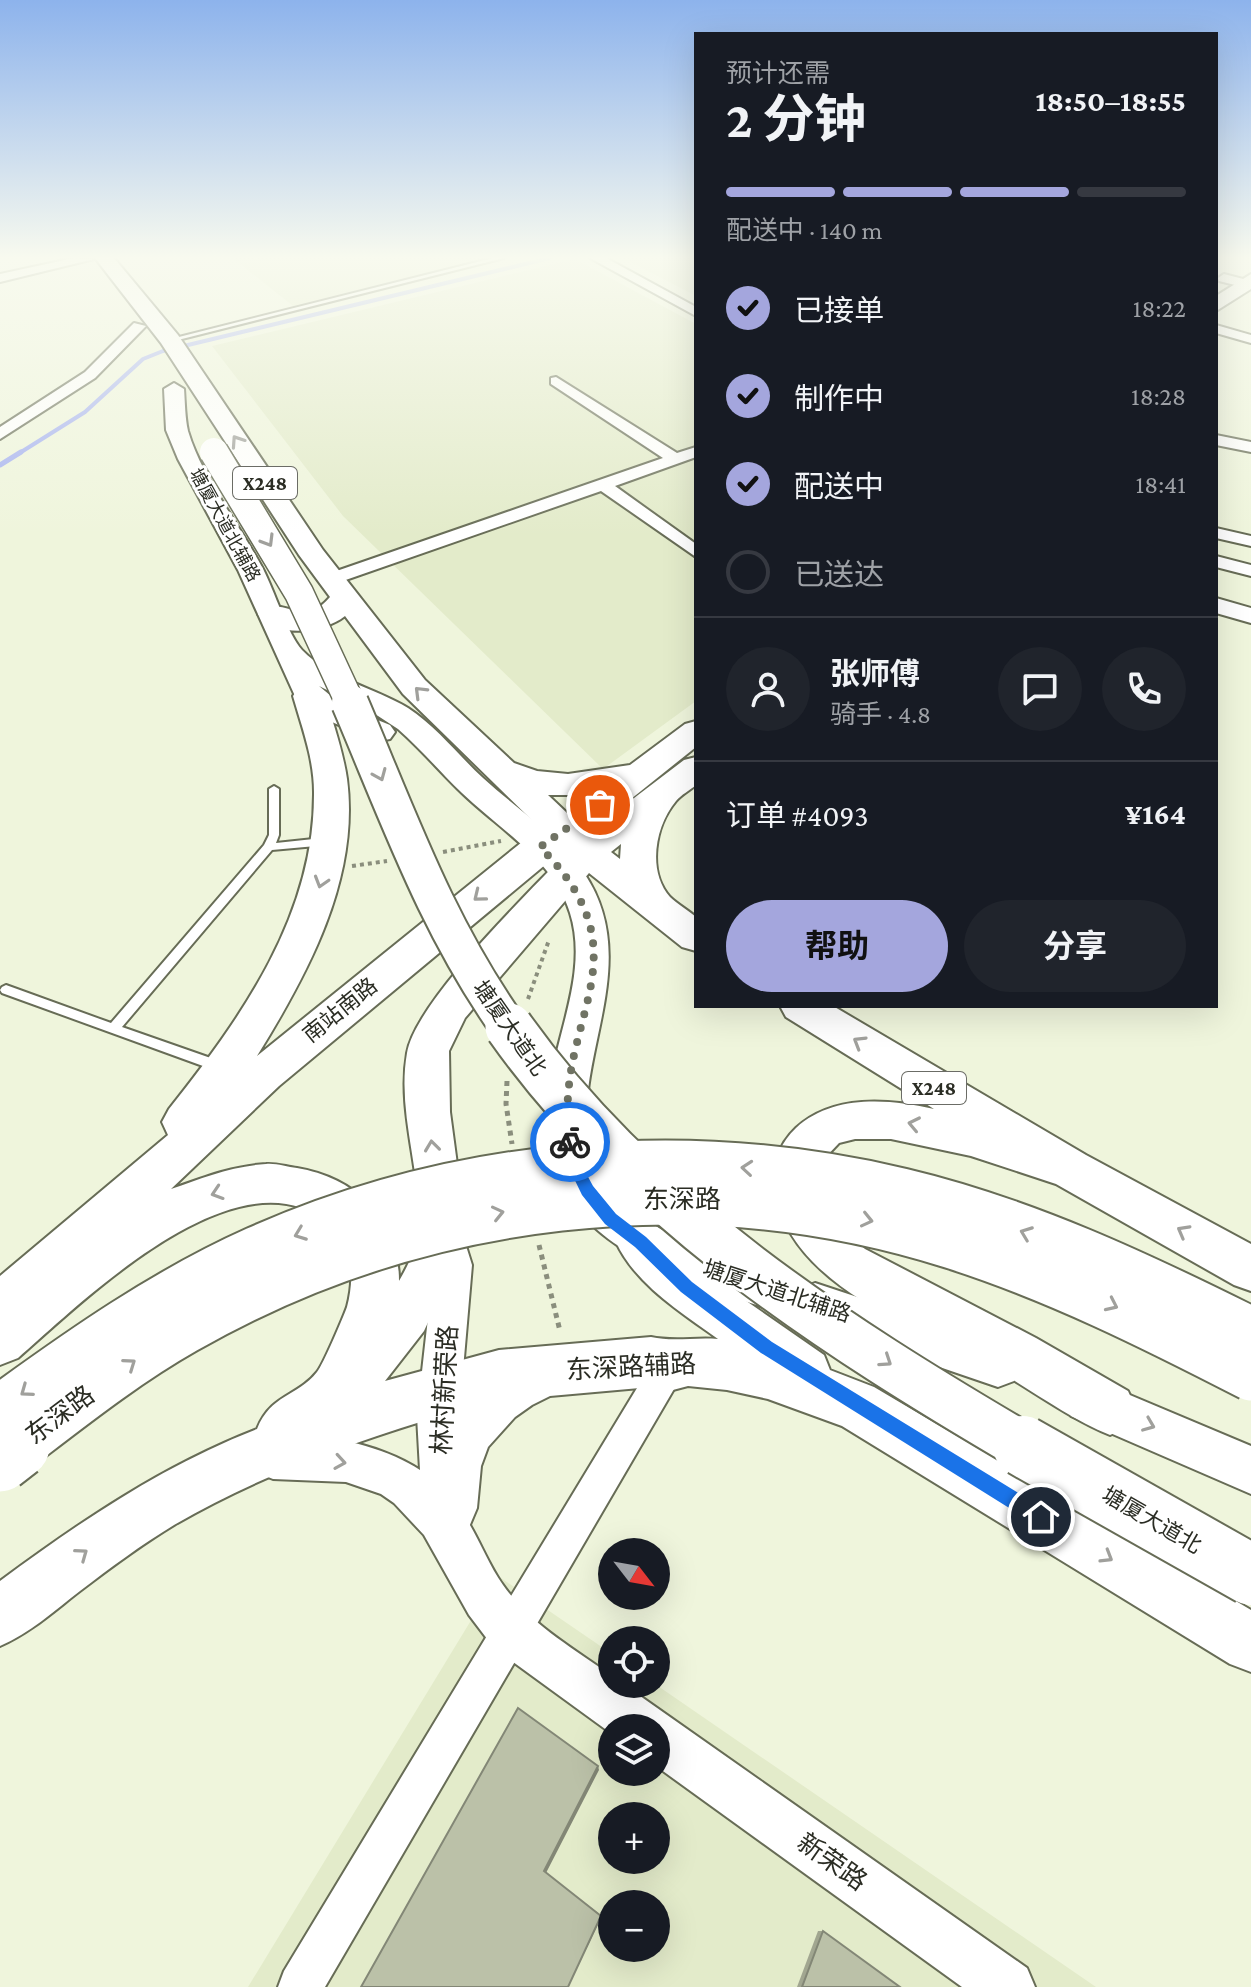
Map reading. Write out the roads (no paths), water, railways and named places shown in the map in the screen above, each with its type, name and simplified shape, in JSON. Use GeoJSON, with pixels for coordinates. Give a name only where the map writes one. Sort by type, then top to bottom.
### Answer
{"type":"FeatureCollection","features":[{"type":"Feature","properties":{"kind":"highway","name":"东深路"},"geometry":{"type":"LineString","coordinates":[[0,1410],[75,1355],[154,1304],[294,1235],[423,1194],[530,1172],[650,1163],[757,1169],[901,1193],[1052,1243],[1251,1332]]}},
{"type":"Feature","properties":{"kind":"highway","name":"东深路"},"geometry":{"type":"LineString","coordinates":[[0,1460],[153,1348],[225,1308],[289,1278],[351,1252],[454,1224],[509,1211],[577,1201],[728,1198],[816,1210],[901,1228],[962,1246],[1093,1296],[1158,1326],[1251,1376]]}},
{"type":"Feature","properties":{"kind":"main road","name":"塘厦大道北"},"geometry":{"type":"LineString","coordinates":[[168,351],[177,378],[213,450],[321,638],[448,934],[511,1034],[579,1117],[633,1171],[698,1225],[757,1273],[833,1326],[1013,1440],[1251,1575]]}},
{"type":"Feature","properties":{"kind":"main road","name":"塘厦大道北"},"geometry":{"type":"LineString","coordinates":[[177,378],[414,687],[496,766],[565,851],[694,936]]}},
{"type":"Feature","properties":{"kind":"main road","name":"塘厦大道北辅路"},"geometry":{"type":"LineString","coordinates":[[177,378],[177,430],[189,459],[273,614],[309,696],[333,712],[458,771]]}},
{"type":"Feature","properties":{"kind":"main road"},"geometry":{"type":"LineString","coordinates":[[273,614],[291,622],[314,622],[332,613],[338,588]]}},
{"type":"Feature","properties":{"kind":"main road","name":"塘厦大道北辅路"},"geometry":{"type":"LineString","coordinates":[[293,656],[313,671],[378,703],[411,724],[458,771],[565,851],[594,937],[591,988],[566,1106],[574,1164],[588,1191],[610,1219],[640,1242],[717,1272],[972,1355],[1110,1409],[1251,1470]]}},
{"type":"Feature","properties":{"kind":"main road"},"geometry":{"type":"LineString","coordinates":[[42,1269],[185,1121],[224,1069],[291,958],[321,884],[330,841],[328,766],[309,696]]}},
{"type":"Feature","properties":{"kind":"main road","name":"南站南路"},"geometry":{"type":"LineString","coordinates":[[0,1309],[42,1269],[140,1189],[310,1035],[565,851],[627,819],[694,733]]}},
{"type":"Feature","properties":{"kind":"main road"},"geometry":{"type":"LineString","coordinates":[[496,766],[521,778],[561,786],[616,780],[655,782],[637,845],[644,882],[660,911]]}},
{"type":"Feature","properties":{"kind":"main road","name":"南站南路"},"geometry":{"type":"LineString","coordinates":[[655,782],[694,769]]}},
{"type":"Feature","properties":{"kind":"main road","name":"南站南路"},"geometry":{"type":"LineString","coordinates":[[235,1464],[315,1406],[381,1349],[407,1314],[426,1279],[438,1249],[442,1224],[428,1112],[428,1051],[437,1028],[460,993],[565,851]]}},
{"type":"Feature","properties":{"kind":"main road","name":"X248"},"geometry":{"type":"LineString","coordinates":[[803,1008],[1070,1169],[1251,1269]]}},
{"type":"Feature","properties":{"kind":"main road"},"geometry":{"type":"LineString","coordinates":[[1070,1169],[910,1123],[858,1118],[836,1123],[820,1131],[807,1143],[798,1160],[795,1177],[805,1217],[815,1234],[841,1260],[874,1281],[1018,1355],[1110,1409]]}},
{"type":"Feature","properties":{"kind":"main road"},"geometry":{"type":"LineString","coordinates":[[0,1341],[107,1254],[185,1205],[221,1190],[243,1186],[269,1183],[296,1185],[319,1193],[350,1213],[371,1245],[376,1271],[367,1325],[336,1382],[315,1406]]}},
{"type":"Feature","properties":{"kind":"main road"},"geometry":{"type":"LineString","coordinates":[[640,1242],[686,1287],[766,1347],[856,1405]]}},
{"type":"Feature","properties":{"kind":"main road","name":"东深路辅路"},"geometry":{"type":"LineString","coordinates":[[0,1617],[90,1548],[155,1506],[235,1464],[369,1411],[499,1375],[651,1362],[669,1366],[688,1361],[755,1371],[806,1385],[856,1405],[1251,1643]]}},
{"type":"Feature","properties":{"kind":"main road"},"geometry":{"type":"LineString","coordinates":[[453,1525],[452,1466],[459,1444],[497,1397],[551,1371]]}},
{"type":"Feature","properties":{"kind":"street"},"geometry":{"type":"LineString","coordinates":[[0,434],[90,375],[114,351]]}},
{"type":"Feature","properties":{"kind":"street"},"geometry":{"type":"LineString","coordinates":[[556,381],[675,459]]}},
{"type":"Feature","properties":{"kind":"street"},"geometry":{"type":"LineString","coordinates":[[1218,440],[1251,447]]}},
{"type":"Feature","properties":{"kind":"street"},"geometry":{"type":"LineString","coordinates":[[338,588],[602,484],[694,453]]}},
{"type":"Feature","properties":{"kind":"street"},"geometry":{"type":"LineString","coordinates":[[602,484],[694,551]]}},
{"type":"Feature","properties":{"kind":"street"},"geometry":{"type":"LineString","coordinates":[[1218,533],[1251,541]]}},
{"type":"Feature","properties":{"kind":"street"},"geometry":{"type":"LineString","coordinates":[[1218,562],[1251,571]]}},
{"type":"Feature","properties":{"kind":"street"},"geometry":{"type":"LineString","coordinates":[[1218,606],[1251,616]]}},
{"type":"Feature","properties":{"kind":"street","name":"林村新荣路"},"geometry":{"type":"LineString","coordinates":[[442,1224],[453,1265],[438,1448],[453,1525]]}},
{"type":"Feature","properties":{"kind":"street"},"geometry":{"type":"LineString","coordinates":[[300,1987],[669,1366]]}},
{"type":"Feature","properties":{"kind":"street"},"geometry":{"type":"LineString","coordinates":[[235,1464],[282,1456],[346,1461],[393,1477],[453,1525],[485,1599],[510,1632],[624,1714]]}},
{"type":"Feature","properties":{"kind":"street","name":"新荣路"},"geometry":{"type":"LineString","coordinates":[[670,1746],[1008,1987]]}},
{"type":"Feature","properties":{"kind":"lane"},"geometry":{"type":"LineString","coordinates":[[113,1029],[269,847],[274,835],[274,789]]}},
{"type":"Feature","properties":{"kind":"lane"},"geometry":{"type":"LineString","coordinates":[[269,847],[330,841]]}},
{"type":"Feature","properties":{"kind":"lane"},"geometry":{"type":"LineString","coordinates":[[6,990],[224,1069]]}},
{"type":"Feature","properties":{"kind":"waterway"},"geometry":{"type":"LineString","coordinates":[[18,454],[85,412],[143,359],[164,351]]}},
{"type":"Feature","properties":{"kind":"waterway"},"geometry":{"type":"LineString","coordinates":[[0,465],[21,452]]}}]}
